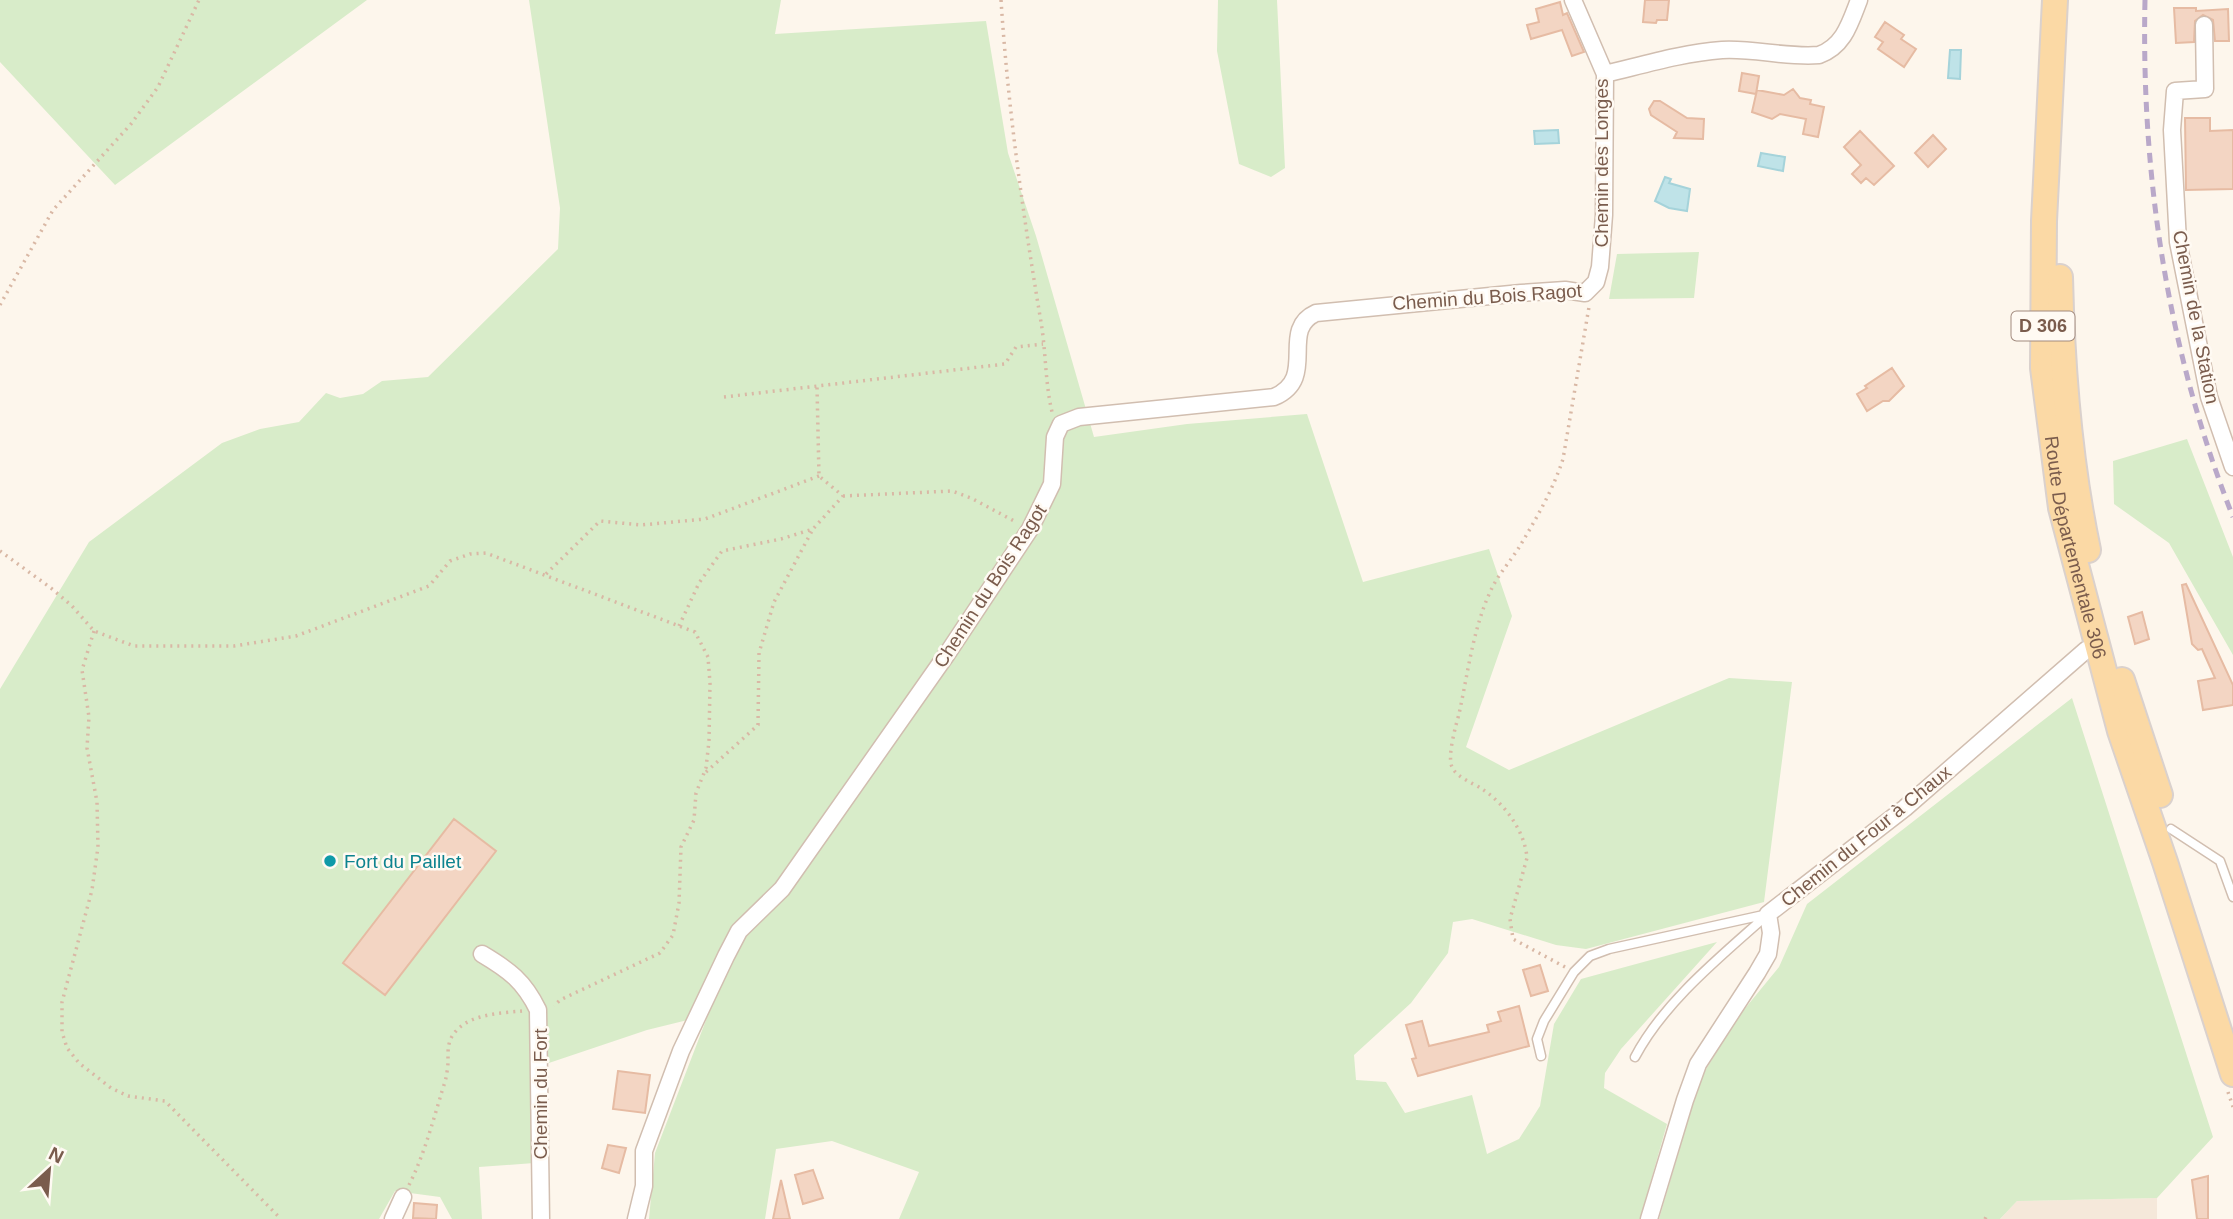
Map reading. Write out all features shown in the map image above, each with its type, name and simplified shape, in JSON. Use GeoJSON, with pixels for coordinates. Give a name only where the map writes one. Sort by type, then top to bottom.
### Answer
{"type":"FeatureCollection","features":[{"type":"Feature","properties":{"kind":"main road","name":"Route Départementale 306"},"geometry":{"type":"LineString","coordinates":[[2055,0],[2044,221],[2043,368],[2061,508],[2120,731],[2233,1074]]}},
{"type":"Feature","properties":{"kind":"main road","name":"Route Départementale 306"},"geometry":{"type":"LineString","coordinates":[[2072,0],[2065,79],[2059,220],[2062,363],[2078,503],[2096,586],[2118,666],[2233,1025]]}},
{"type":"Feature","properties":{"kind":"street","name":"Chemin des Longes"},"geometry":{"type":"LineString","coordinates":[[1573,0],[1605,74],[1604,215],[1600,267],[1592,288]]}},
{"type":"Feature","properties":{"kind":"street"},"geometry":{"type":"LineString","coordinates":[[1605,74],[1721,50],[1749,49],[1819,55],[1828,52],[1841,41],[1859,0]]}},
{"type":"Feature","properties":{"kind":"street","name":"Chemin de la Station"},"geometry":{"type":"LineString","coordinates":[[2204,25],[2205,89],[2175,91],[2172,130],[2178,242],[2209,397],[2233,467]]}},
{"type":"Feature","properties":{"kind":"street","name":"Chemin du Bois Ragot"},"geometry":{"type":"LineString","coordinates":[[636,1219],[644,1186],[643,1152],[681,1051],[739,931],[782,889],[947,654],[1030,529],[1052,484],[1057,431],[1065,421],[1079,417],[1282,394],[1293,382],[1297,372],[1299,329],[1309,316],[1316,313],[1521,293],[1565,290],[1585,293],[1592,288]]}},
{"type":"Feature","properties":{"kind":"street","name":"Chemin du Four à Chaux"},"geometry":{"type":"LineString","coordinates":[[1768,914],[1905,808],[2086,650],[2097,646]]}},
{"type":"Feature","properties":{"kind":"street"},"geometry":{"type":"LineString","coordinates":[[1649,1219],[1698,1064],[1768,954],[1771,933],[1768,914]]}},
{"type":"Feature","properties":{"kind":"street","name":"Chemin du Fort"},"geometry":{"type":"LineString","coordinates":[[482,954],[508,969],[528,991],[538,1010],[541,1219]]}},
{"type":"Feature","properties":{"kind":"street"},"geometry":{"type":"LineString","coordinates":[[393,1219],[403,1197]]}},
{"type":"Feature","properties":{"kind":"lane"},"geometry":{"type":"LineString","coordinates":[[2171,830],[2220,861],[2233,897]]}},
{"type":"Feature","properties":{"kind":"lane"},"geometry":{"type":"LineString","coordinates":[[1635,1056],[1663,1015],[1768,914]]}},
{"type":"Feature","properties":{"kind":"lane","name":"Chemin du Four à Chaux"},"geometry":{"type":"LineString","coordinates":[[1541,1056],[1537,1039],[1544,1021],[1574,972],[1590,957],[1609,948],[1768,914]]}},
{"type":"Feature","properties":{"kind":"path"},"geometry":{"type":"LineString","coordinates":[[0,305],[53,210],[131,124],[158,87],[198,0]]}},
{"type":"Feature","properties":{"kind":"path"},"geometry":{"type":"LineString","coordinates":[[1001,0],[1015,152],[1044,344],[1046,386],[1057,431]]}},
{"type":"Feature","properties":{"kind":"path"},"geometry":{"type":"LineString","coordinates":[[1574,972],[1513,939],[1510,919],[1527,858],[1526,848],[1516,824],[1507,813],[1483,790],[1455,772],[1451,761],[1454,735],[1479,621],[1492,589],[1529,528],[1555,480],[1563,459],[1592,288]]}},
{"type":"Feature","properties":{"kind":"path"},"geometry":{"type":"LineString","coordinates":[[724,397],[1004,364],[1016,347],[1044,344]]}},
{"type":"Feature","properties":{"kind":"path"},"geometry":{"type":"LineString","coordinates":[[817,387],[819,476],[843,496],[952,491],[1030,529]]}},
{"type":"Feature","properties":{"kind":"path"},"geometry":{"type":"LineString","coordinates":[[545,574],[600,522],[641,525],[705,519],[819,476]]}},
{"type":"Feature","properties":{"kind":"path"},"geometry":{"type":"LineString","coordinates":[[704,774],[758,725],[759,653],[774,602],[813,529],[843,496]]}},
{"type":"Feature","properties":{"kind":"path"},"geometry":{"type":"LineString","coordinates":[[679,626],[699,583],[722,551],[781,539],[813,529]]}},
{"type":"Feature","properties":{"kind":"path"},"geometry":{"type":"LineString","coordinates":[[0,551],[51,588],[72,606],[94,631],[134,646],[234,646],[296,636],[429,586],[450,561],[486,552],[695,632],[708,657],[709,741],[704,774],[696,793],[694,820],[681,847],[679,903],[673,935],[660,953],[560,1000],[547,1010],[496,1013],[457,1029],[450,1040],[448,1070],[424,1150],[403,1197]]}},
{"type":"Feature","properties":{"kind":"path"},"geometry":{"type":"LineString","coordinates":[[94,631],[82,670],[89,717],[87,748],[97,802],[98,847],[92,890],[62,1002],[62,1032],[67,1048],[79,1063],[111,1088],[128,1096],[165,1101],[281,1219]]}},
{"type":"Feature","properties":{"kind":"shaded area"},"geometry":{"type":"Polygon","coordinates":[[[2157,1198],[2157,1219],[2000,1219],[2017,1201],[2157,1198]]]}},
{"type":"Feature","properties":{"kind":"green space"},"geometry":{"type":"Polygon","coordinates":[[[0,0],[367,0],[115,185],[0,62],[0,0]]]}},
{"type":"Feature","properties":{"kind":"green space"},"geometry":{"type":"Polygon","coordinates":[[[529,0],[781,0],[775,34],[986,21],[1008,153],[1036,236],[1094,437],[1187,424],[1307,414],[1363,582],[1489,549],[1512,616],[1466,747],[1509,770],[1729,678],[1792,682],[1764,902],[1586,949],[1556,945],[1472,919],[1453,922],[1448,953],[1411,1003],[1354,1055],[1356,1080],[1386,1082],[1405,1113],[1472,1095],[1487,1154],[1519,1139],[1540,1106],[1554,1024],[1581,979],[1717,942],[1621,1049],[1605,1073],[1604,1088],[1667,1124],[1640,1219],[899,1219],[919,1172],[832,1141],[776,1149],[765,1219],[649,1219],[655,1153],[708,1015],[647,1030],[531,1069],[534,1163],[479,1167],[482,1219],[452,1219],[440,1197],[395,1191],[379,1219],[0,1219],[0,689],[89,542],[222,443],[260,429],[299,422],[326,393],[340,398],[363,394],[382,381],[428,377],[558,249],[560,208],[529,0]]]}},
{"type":"Feature","properties":{"kind":"green space"},"geometry":{"type":"Polygon","coordinates":[[[1218,0],[1277,0],[1285,168],[1271,177],[1239,164],[1217,51],[1218,0]]]}},
{"type":"Feature","properties":{"kind":"green space"},"geometry":{"type":"Polygon","coordinates":[[[1699,252],[1694,298],[1609,299],[1617,254],[1699,252]]]}},
{"type":"Feature","properties":{"kind":"green space"},"geometry":{"type":"Polygon","coordinates":[[[2187,439],[2233,557],[2233,655],[2169,543],[2114,504],[2113,461],[2187,439]]]}},
{"type":"Feature","properties":{"kind":"green space"},"geometry":{"type":"Polygon","coordinates":[[[2072,698],[2213,1137],[2157,1198],[2017,1201],[2000,1219],[1659,1219],[1700,1079],[1738,1017],[1779,967],[1807,904],[2072,698]]]}},
{"type":"Feature","properties":{"kind":"water"},"geometry":{"type":"Polygon","coordinates":[[[1950,50],[1961,50],[1960,79],[1948,78],[1950,50]]]}},
{"type":"Feature","properties":{"kind":"water"},"geometry":{"type":"Polygon","coordinates":[[[1558,130],[1559,143],[1535,144],[1534,131],[1558,130]]]}},
{"type":"Feature","properties":{"kind":"water"},"geometry":{"type":"Polygon","coordinates":[[[1761,153],[1785,157],[1783,171],[1758,166],[1761,153]]]}},
{"type":"Feature","properties":{"kind":"water"},"geometry":{"type":"Polygon","coordinates":[[[1665,177],[1671,179],[1669,183],[1690,189],[1687,211],[1669,208],[1655,201],[1665,177]]]}},
{"type":"Feature","properties":{"kind":"building"},"geometry":{"type":"Polygon","coordinates":[[[1645,0],[1669,0],[1667,20],[1643,22],[1645,0]]]}},
{"type":"Feature","properties":{"kind":"building"},"geometry":{"type":"Polygon","coordinates":[[[1560,2],[1563,15],[1567,13],[1584,52],[1572,56],[1562,30],[1531,39],[1527,25],[1539,22],[1536,9],[1560,2]]]}},
{"type":"Feature","properties":{"kind":"building"},"geometry":{"type":"Polygon","coordinates":[[[2174,8],[2196,8],[2196,11],[2228,9],[2229,41],[2215,41],[2213,20],[2203,15],[2195,21],[2194,42],[2176,43],[2174,8]]]}},
{"type":"Feature","properties":{"kind":"building"},"geometry":{"type":"Polygon","coordinates":[[[1885,22],[1904,35],[1901,39],[1916,49],[1904,67],[1878,49],[1883,42],[1875,37],[1885,22]]]}},
{"type":"Feature","properties":{"kind":"building"},"geometry":{"type":"Polygon","coordinates":[[[1742,73],[1759,76],[1756,94],[1739,91],[1742,73]]]}},
{"type":"Feature","properties":{"kind":"building"},"geometry":{"type":"Polygon","coordinates":[[[1793,89],[1800,98],[1811,100],[1810,104],[1824,107],[1818,137],[1803,134],[1806,119],[1780,114],[1772,119],[1752,112],[1757,90],[1784,95],[1793,89]]]}},
{"type":"Feature","properties":{"kind":"building"},"geometry":{"type":"Polygon","coordinates":[[[1654,101],[1660,101],[1687,118],[1704,119],[1703,139],[1674,138],[1677,132],[1651,115],[1649,109],[1654,101]]]}},
{"type":"Feature","properties":{"kind":"building"},"geometry":{"type":"Polygon","coordinates":[[[2185,118],[2210,118],[2210,131],[2233,130],[2233,189],[2186,190],[2185,118]]]}},
{"type":"Feature","properties":{"kind":"building"},"geometry":{"type":"Polygon","coordinates":[[[1860,131],[1894,166],[1874,185],[1866,178],[1861,183],[1852,174],[1861,165],[1844,147],[1860,131]]]}},
{"type":"Feature","properties":{"kind":"building"},"geometry":{"type":"Polygon","coordinates":[[[1933,135],[1946,149],[1928,167],[1915,153],[1933,135]]]}},
{"type":"Feature","properties":{"kind":"building"},"geometry":{"type":"Polygon","coordinates":[[[1892,368],[1904,386],[1889,401],[1883,401],[1867,411],[1857,394],[1892,368]]]}},
{"type":"Feature","properties":{"kind":"building"},"geometry":{"type":"Polygon","coordinates":[[[2186,584],[2233,685],[2233,705],[2203,710],[2198,681],[2215,678],[2202,649],[2198,650],[2192,644],[2182,585],[2186,584]]]}},
{"type":"Feature","properties":{"kind":"building"},"geometry":{"type":"Polygon","coordinates":[[[2142,612],[2149,639],[2135,644],[2128,617],[2142,612]]]}},
{"type":"Feature","properties":{"kind":"building"},"geometry":{"type":"Polygon","coordinates":[[[454,819],[496,851],[385,995],[343,963],[454,819]]]}},
{"type":"Feature","properties":{"kind":"building"},"geometry":{"type":"Polygon","coordinates":[[[1540,965],[1548,991],[1531,996],[1523,970],[1540,965]]]}},
{"type":"Feature","properties":{"kind":"building"},"geometry":{"type":"Polygon","coordinates":[[[1519,1006],[1529,1046],[1418,1076],[1412,1059],[1416,1058],[1406,1025],[1422,1021],[1429,1046],[1489,1032],[1487,1025],[1501,1021],[1498,1012],[1519,1006]]]}},
{"type":"Feature","properties":{"kind":"building"},"geometry":{"type":"Polygon","coordinates":[[[618,1071],[650,1075],[645,1113],[613,1109],[618,1071]]]}},
{"type":"Feature","properties":{"kind":"building"},"geometry":{"type":"Polygon","coordinates":[[[608,1145],[626,1148],[619,1173],[602,1168],[608,1145]]]}},
{"type":"Feature","properties":{"kind":"building"},"geometry":{"type":"Polygon","coordinates":[[[813,1170],[823,1198],[803,1204],[795,1175],[813,1170]]]}},
{"type":"Feature","properties":{"kind":"building"},"geometry":{"type":"Polygon","coordinates":[[[2208,1176],[2208,1219],[2197,1219],[2192,1180],[2208,1176]]]}},
{"type":"Feature","properties":{"kind":"building"},"geometry":{"type":"Polygon","coordinates":[[[781,1180],[790,1219],[773,1219],[781,1180]]]}},
{"type":"Feature","properties":{"kind":"building"},"geometry":{"type":"Polygon","coordinates":[[[414,1203],[437,1205],[436,1219],[413,1218],[414,1203]]]}},
{"type":"Feature","properties":{"kind":"railway"},"geometry":{"type":"LineString","coordinates":[[2145,0],[2148,132],[2163,263],[2191,392],[2233,517]]}},
{"type":"Feature","properties":{"kind":"place","name":"Fort du Paillet"},"geometry":{"type":"Point","coordinates":[330,861]}}]}
